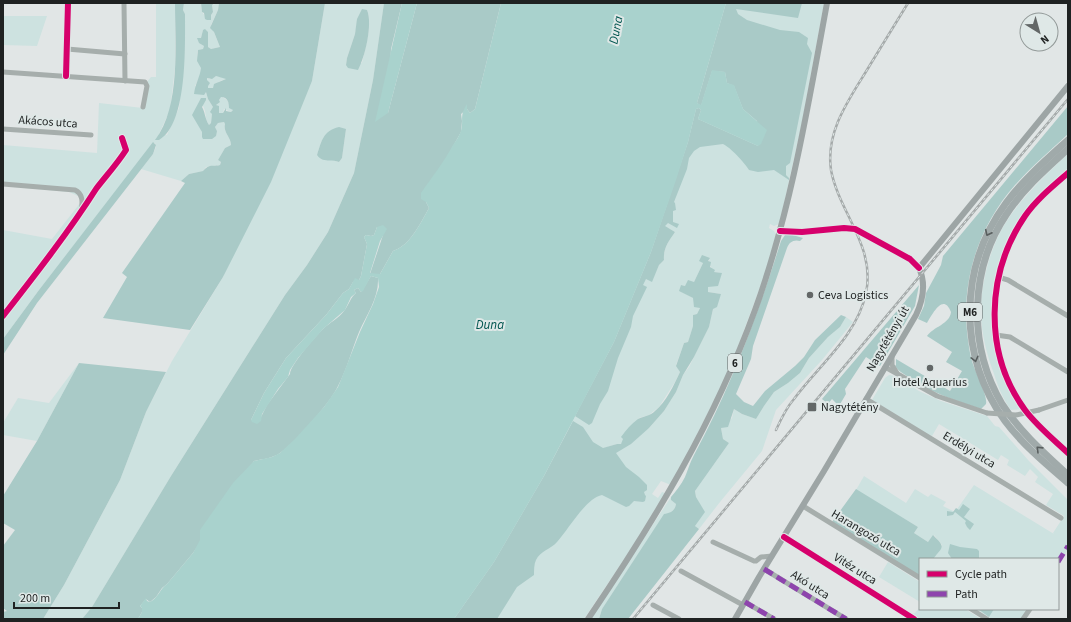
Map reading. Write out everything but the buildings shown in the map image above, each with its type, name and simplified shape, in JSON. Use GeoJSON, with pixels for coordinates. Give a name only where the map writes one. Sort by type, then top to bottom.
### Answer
{"type":"FeatureCollection","features":[{"type":"Feature","properties":{"kind":"highway","name":"M6"},"geometry":{"type":"LineString","coordinates":[[1068,140],[1021,185],[1006,203],[989,231],[981,251],[974,276],[970,317],[974,357],[985,386],[996,407],[1006,423],[1022,441],[1068,483]]}},
{"type":"Feature","properties":{"kind":"highway","name":"M6"},"geometry":{"type":"LineString","coordinates":[[1068,149],[1025,190],[1001,224],[991,243],[983,264],[977,306],[982,354],[986,369],[998,396],[1010,416],[1023,432],[1044,454],[1068,475]]}},
{"type":"Feature","properties":{"kind":"main road","name":"6"},"geometry":{"type":"LineString","coordinates":[[588,619],[664,501],[701,435],[726,383],[756,309],[780,232],[794,175],[827,3]]}},
{"type":"Feature","properties":{"kind":"main road"},"geometry":{"type":"LineString","coordinates":[[919,268],[1068,86]]}},
{"type":"Feature","properties":{"kind":"main road","name":"Nagytétényi út"},"geometry":{"type":"LineString","coordinates":[[735,619],[920,307],[923,290],[922,276],[919,268]]}},
{"type":"Feature","properties":{"kind":"street"},"geometry":{"type":"LineString","coordinates":[[66,76],[68,3]]}},
{"type":"Feature","properties":{"kind":"street"},"geometry":{"type":"LineString","coordinates":[[124,3],[125,81]]}},
{"type":"Feature","properties":{"kind":"street"},"geometry":{"type":"LineString","coordinates":[[67,50],[125,54]]}},
{"type":"Feature","properties":{"kind":"street"},"geometry":{"type":"LineString","coordinates":[[3,72],[145,82],[147,86],[143,107]]}},
{"type":"Feature","properties":{"kind":"street","name":"Akácos utca"},"geometry":{"type":"LineString","coordinates":[[3,129],[91,135]]}},
{"type":"Feature","properties":{"kind":"street"},"geometry":{"type":"LineString","coordinates":[[4,314],[126,150],[122,138]]}},
{"type":"Feature","properties":{"kind":"street"},"geometry":{"type":"LineString","coordinates":[[1068,173],[1046,193],[1026,216],[1008,246],[998,277],[994,309],[998,351],[1014,392],[1020,402],[1043,430],[1068,453]]}},
{"type":"Feature","properties":{"kind":"street"},"geometry":{"type":"LineString","coordinates":[[3,184],[75,190],[81,195],[83,202],[79,215]]}},
{"type":"Feature","properties":{"kind":"street"},"geometry":{"type":"LineString","coordinates":[[780,232],[802,232],[844,228],[855,229],[910,259],[919,268]]}},
{"type":"Feature","properties":{"kind":"street"},"geometry":{"type":"LineString","coordinates":[[998,277],[1008,280],[1068,316]]}},
{"type":"Feature","properties":{"kind":"street"},"geometry":{"type":"LineString","coordinates":[[996,335],[1010,337],[1068,372]]}},
{"type":"Feature","properties":{"kind":"street"},"geometry":{"type":"LineString","coordinates":[[892,355],[892,364],[897,374]]}},
{"type":"Feature","properties":{"kind":"street"},"geometry":{"type":"LineString","coordinates":[[885,367],[936,396],[987,414],[1016,415],[1039,410],[1068,400]]}},
{"type":"Feature","properties":{"kind":"street"},"geometry":{"type":"LineString","coordinates":[[878,380],[887,373],[891,372],[897,374]]}},
{"type":"Feature","properties":{"kind":"street","name":"Erdélyi utca"},"geometry":{"type":"LineString","coordinates":[[866,399],[1061,518]]}},
{"type":"Feature","properties":{"kind":"street","name":"Harangozó utca"},"geometry":{"type":"LineString","coordinates":[[803,506],[919,577]]}},
{"type":"Feature","properties":{"kind":"street","name":"Vitéz utca"},"geometry":{"type":"LineString","coordinates":[[784,537],[914,619]]}},
{"type":"Feature","properties":{"kind":"street"},"geometry":{"type":"LineString","coordinates":[[713,542],[754,561],[761,557],[772,556]]}},
{"type":"Feature","properties":{"kind":"street","name":"Akó utca"},"geometry":{"type":"LineString","coordinates":[[764,569],[846,619]]}},
{"type":"Feature","properties":{"kind":"street"},"geometry":{"type":"LineString","coordinates":[[681,571],[774,619]]}},
{"type":"Feature","properties":{"kind":"street"},"geometry":{"type":"LineString","coordinates":[[653,605],[679,619]]}},
{"type":"Feature","properties":{"kind":"street"},"geometry":{"type":"LineString","coordinates":[[973,610],[987,619]]}},
{"type":"Feature","properties":{"kind":"street"},"geometry":{"type":"LineString","coordinates":[[1024,619],[1029,610]]}},
{"type":"Feature","properties":{"kind":"shaded area"},"geometry":{"type":"Polygon","coordinates":[[[156,3],[175,3],[175,68],[170,110],[159,134],[167,135],[179,108],[184,62],[184,3],[201,3],[202,12],[205,16],[211,15],[213,12],[212,5],[219,3],[218,10],[211,25],[220,47],[211,49],[208,47],[208,37],[203,30],[201,38],[199,38],[201,44],[204,46],[203,49],[198,50],[201,72],[195,86],[206,92],[213,107],[211,123],[209,125],[201,98],[200,127],[202,137],[217,131],[215,127],[218,123],[224,122],[225,130],[231,145],[225,148],[218,160],[221,162],[220,165],[206,167],[203,171],[189,174],[181,181],[141,169],[153,154],[156,147],[155,143],[153,143],[3,339],[3,230],[52,239],[81,202],[78,196],[69,192],[3,186],[3,145],[97,153],[99,103],[143,108],[147,82],[151,77],[156,77],[156,3]]]}},
{"type":"Feature","properties":{"kind":"shaded area"},"geometry":{"type":"Polygon","coordinates":[[[175,3],[184,3],[185,44],[183,82],[175,118],[168,131],[159,140],[155,140],[163,126],[173,93],[176,55],[175,3]]]}},
{"type":"Feature","properties":{"kind":"shaded area"},"geometry":{"type":"Polygon","coordinates":[[[201,3],[215,3],[212,5],[213,12],[211,15],[211,20],[205,19],[204,13],[202,12],[201,3]]]}},
{"type":"Feature","properties":{"kind":"shaded area"},"geometry":{"type":"Polygon","coordinates":[[[219,3],[325,3],[312,81],[271,182],[223,277],[190,330],[103,318],[127,277],[122,273],[185,183],[181,181],[189,174],[203,171],[209,166],[220,165],[221,162],[218,160],[225,148],[231,145],[225,130],[224,122],[218,123],[215,127],[217,131],[216,136],[212,139],[203,139],[202,132],[192,115],[201,98],[206,98],[202,107],[209,125],[211,123],[212,114],[210,112],[213,107],[206,92],[204,95],[194,94],[201,68],[197,61],[198,50],[203,49],[204,46],[199,43],[197,38],[201,38],[203,30],[205,29],[208,32],[208,47],[211,49],[220,47],[214,32],[210,28],[218,10],[219,3]],[[216,76],[212,79],[207,78],[210,83],[208,88],[213,88],[214,84],[226,79],[216,76]],[[221,97],[219,100],[220,102],[216,105],[219,106],[219,113],[223,113],[226,108],[226,111],[231,112],[233,110],[229,108],[228,101],[221,97]]]}},
{"type":"Feature","properties":{"kind":"shaded area"},"geometry":{"type":"Polygon","coordinates":[[[325,3],[384,3],[373,80],[354,173],[328,232],[307,265],[285,295],[171,476],[92,607],[82,619],[43,619],[64,585],[120,480],[146,412],[172,361],[223,277],[312,81],[325,3]],[[367,10],[358,19],[346,65],[362,63],[369,29],[369,16],[367,10]],[[346,129],[333,131],[326,135],[321,142],[317,155],[339,162],[342,158],[346,129]]]}},
{"type":"Feature","properties":{"kind":"shaded area"},"geometry":{"type":"Polygon","coordinates":[[[384,3],[402,3],[391,49],[388,113],[417,3],[501,3],[475,109],[470,113],[467,109],[461,114],[461,132],[447,157],[426,202],[429,208],[410,239],[405,244],[393,251],[380,274],[370,274],[383,235],[377,227],[374,235],[366,235],[364,237],[367,244],[359,280],[353,282],[349,289],[343,293],[326,315],[286,358],[264,393],[251,420],[261,417],[267,405],[290,374],[294,364],[309,344],[323,329],[344,311],[356,293],[354,290],[358,288],[361,292],[371,276],[378,278],[375,299],[359,332],[347,366],[334,393],[312,422],[287,448],[280,453],[254,461],[193,553],[162,588],[156,597],[150,602],[146,599],[140,606],[142,608],[142,612],[138,619],[82,619],[92,607],[171,476],[285,295],[307,265],[328,232],[354,173],[373,80],[384,3]]]}},
{"type":"Feature","properties":{"kind":"shaded area"},"geometry":{"type":"Polygon","coordinates":[[[726,3],[824,3],[802,123],[780,221],[779,224],[774,226],[770,224],[769,228],[776,234],[766,271],[727,376],[671,485],[661,481],[652,494],[658,498],[662,492],[665,493],[631,549],[584,619],[454,619],[544,476],[577,413],[697,103],[726,3]],[[786,166],[775,170],[789,179],[786,175],[786,166]],[[668,228],[651,282],[659,265],[664,260],[665,248],[675,232],[668,228]],[[710,258],[703,263],[694,282],[685,286],[681,285],[680,291],[693,298],[700,308],[697,314],[693,315],[693,326],[688,342],[684,343],[676,365],[680,372],[675,382],[659,407],[649,415],[639,418],[621,444],[604,448],[616,452],[649,428],[664,411],[676,392],[683,375],[689,367],[709,327],[713,309],[721,294],[708,292],[708,287],[721,273],[714,272],[708,262],[710,258]]]}},
{"type":"Feature","properties":{"kind":"shaded area"},"geometry":{"type":"Polygon","coordinates":[[[726,3],[802,3],[798,18],[736,9],[738,14],[747,20],[780,30],[799,32],[808,38],[807,44],[812,53],[790,163],[786,166],[786,175],[789,180],[774,170],[758,172],[749,170],[729,148],[723,144],[700,147],[694,151],[689,158],[687,169],[674,202],[676,210],[673,211],[673,222],[679,224],[677,228],[668,223],[665,226],[675,232],[667,245],[664,252],[664,260],[659,265],[652,282],[646,279],[643,285],[647,287],[633,316],[631,327],[618,358],[608,391],[600,404],[592,423],[589,425],[575,416],[614,342],[651,252],[688,142],[696,109],[699,108],[701,110],[698,119],[758,146],[757,121],[743,109],[734,86],[727,83],[725,72],[712,71],[701,106],[697,103],[726,3]]]}},
{"type":"Feature","properties":{"kind":"shaded area"},"geometry":{"type":"Polygon","coordinates":[[[362,9],[367,10],[369,16],[369,32],[366,49],[358,70],[348,68],[346,65],[355,34],[357,19],[362,9]]]}},
{"type":"Feature","properties":{"kind":"shaded area"},"geometry":{"type":"Polygon","coordinates":[[[3,16],[47,16],[37,46],[3,45],[3,16]]]}},
{"type":"Feature","properties":{"kind":"shaded area"},"geometry":{"type":"Polygon","coordinates":[[[216,76],[226,79],[220,81],[213,88],[208,88],[207,78],[210,79],[216,76]]]}},
{"type":"Feature","properties":{"kind":"shaded area"},"geometry":{"type":"Polygon","coordinates":[[[221,96],[227,100],[233,110],[231,112],[224,109],[223,113],[219,113],[219,108],[216,105],[221,96]]]}},
{"type":"Feature","properties":{"kind":"shaded area"},"geometry":{"type":"Polygon","coordinates":[[[1068,106],[1068,134],[1015,185],[1002,202],[990,219],[974,258],[969,278],[966,319],[971,356],[985,395],[986,404],[981,409],[937,393],[898,370],[895,366],[896,359],[950,391],[962,371],[946,362],[952,352],[927,336],[948,320],[951,312],[948,306],[945,304],[938,307],[927,323],[918,319],[924,306],[926,293],[941,265],[943,256],[1068,106]]]}},
{"type":"Feature","properties":{"kind":"shaded area"},"geometry":{"type":"Polygon","coordinates":[[[339,127],[346,129],[342,158],[339,162],[319,158],[317,155],[324,137],[330,131],[339,127]]]}},
{"type":"Feature","properties":{"kind":"shaded area"},"geometry":{"type":"Polygon","coordinates":[[[153,142],[156,145],[153,154],[37,303],[3,355],[3,339],[153,142]]]}},
{"type":"Feature","properties":{"kind":"shaded area"},"geometry":{"type":"Polygon","coordinates":[[[1068,154],[1068,171],[1015,229],[1005,247],[994,280],[991,315],[995,349],[1005,378],[1023,409],[1011,410],[999,388],[985,344],[981,312],[984,279],[990,257],[1003,227],[1033,188],[1068,154]]]}},
{"type":"Feature","properties":{"kind":"shaded area"},"geometry":{"type":"Polygon","coordinates":[[[789,234],[803,238],[800,241],[796,240],[792,242],[788,246],[753,346],[751,359],[736,394],[744,402],[753,406],[765,391],[804,357],[815,340],[841,315],[846,317],[840,327],[828,337],[809,358],[800,373],[774,392],[756,419],[742,414],[734,409],[728,427],[721,428],[723,439],[729,443],[695,491],[696,497],[705,512],[695,526],[699,529],[628,619],[599,619],[602,609],[664,514],[675,508],[676,504],[671,500],[671,497],[685,477],[732,377],[763,296],[781,241],[785,235],[789,234]]]}},
{"type":"Feature","properties":{"kind":"shaded area"},"geometry":{"type":"Polygon","coordinates":[[[702,255],[710,258],[708,261],[711,262],[710,267],[715,270],[714,272],[722,273],[718,286],[708,287],[708,292],[721,294],[717,307],[713,309],[709,327],[683,375],[676,392],[664,411],[649,428],[631,444],[616,453],[626,467],[647,485],[647,490],[644,492],[646,496],[645,501],[634,501],[626,507],[602,495],[596,497],[584,508],[557,542],[538,557],[535,563],[534,575],[517,587],[497,619],[454,619],[494,562],[544,476],[573,421],[583,427],[593,442],[603,448],[621,444],[623,439],[621,437],[631,425],[638,419],[653,413],[666,398],[680,372],[676,366],[684,343],[688,342],[693,326],[693,315],[697,314],[700,308],[694,307],[693,298],[679,291],[681,285],[685,286],[688,280],[694,282],[703,263],[699,261],[702,255]]]}},
{"type":"Feature","properties":{"kind":"shaded area"},"geometry":{"type":"Polygon","coordinates":[[[919,285],[915,306],[880,366],[866,357],[845,389],[846,394],[839,406],[832,399],[828,404],[822,399],[919,285]]]}},
{"type":"Feature","properties":{"kind":"shaded area"},"geometry":{"type":"Polygon","coordinates":[[[846,317],[853,322],[822,360],[776,410],[762,451],[699,529],[695,526],[704,512],[696,497],[695,491],[729,443],[723,439],[721,428],[732,418],[734,409],[742,414],[756,419],[774,392],[800,373],[809,358],[828,337],[840,327],[846,317]]]}},
{"type":"Feature","properties":{"kind":"shaded area"},"geometry":{"type":"Polygon","coordinates":[[[79,363],[37,441],[3,435],[3,423],[18,398],[49,403],[79,363]]]}},
{"type":"Feature","properties":{"kind":"shaded area"},"geometry":{"type":"Polygon","coordinates":[[[79,363],[166,372],[146,412],[120,480],[64,585],[43,619],[3,619],[3,612],[7,611],[3,608],[3,546],[15,530],[3,523],[3,496],[37,441],[79,363]]]}},
{"type":"Feature","properties":{"kind":"shaded area"},"geometry":{"type":"Polygon","coordinates":[[[889,375],[895,376],[919,391],[941,401],[987,416],[1068,500],[1068,549],[1059,564],[1059,558],[934,558],[942,545],[934,535],[928,542],[914,533],[918,527],[856,490],[864,476],[906,503],[915,489],[928,497],[931,494],[946,502],[943,506],[955,512],[974,485],[1054,534],[1053,533],[1064,516],[1046,505],[1053,494],[1035,482],[1038,477],[1030,469],[1025,476],[1007,465],[1009,460],[1001,455],[998,460],[939,424],[932,436],[927,434],[872,400],[885,378],[889,375]]]}},
{"type":"Feature","properties":{"kind":"shaded area"},"geometry":{"type":"Polygon","coordinates":[[[856,489],[918,527],[914,533],[928,542],[933,535],[940,542],[942,547],[934,558],[919,558],[919,575],[832,522],[856,489]]]}},
{"type":"Feature","properties":{"kind":"shaded area"},"geometry":{"type":"Polygon","coordinates":[[[671,497],[671,500],[676,504],[675,508],[664,515],[602,609],[599,619],[591,619],[671,497]]]}},
{"type":"Feature","properties":{"kind":"shaded area"},"geometry":{"type":"Polygon","coordinates":[[[963,504],[970,509],[964,517],[974,524],[970,530],[965,523],[966,521],[955,512],[953,515],[947,516],[947,511],[953,512],[956,508],[959,510],[963,504]]]}},
{"type":"Feature","properties":{"kind":"shaded area"},"geometry":{"type":"Polygon","coordinates":[[[950,544],[977,549],[979,551],[979,558],[951,558],[948,553],[950,544]]]}},
{"type":"Feature","properties":{"kind":"shaded area"},"geometry":{"type":"Polygon","coordinates":[[[888,562],[919,581],[919,601],[879,577],[888,562]]]}},
{"type":"Feature","properties":{"kind":"shaded area"},"geometry":{"type":"Polygon","coordinates":[[[919,608],[919,610],[967,610],[981,619],[919,619],[911,614],[915,613],[919,608]]]}},
{"type":"Feature","properties":{"kind":"shaded area"},"geometry":{"type":"Polygon","coordinates":[[[978,610],[1031,610],[1025,619],[992,619],[978,610]]]}},
{"type":"Feature","properties":{"kind":"shaded area"},"geometry":{"type":"Polygon","coordinates":[[[979,610],[993,610],[989,617],[979,610]]]}},
{"type":"Feature","properties":{"kind":"water"},"geometry":{"type":"Polygon","coordinates":[[[402,3],[417,3],[388,113],[375,122],[402,3]]]}},
{"type":"Feature","properties":{"kind":"water","name":"Duna"},"geometry":{"type":"Polygon","coordinates":[[[501,3],[726,3],[697,103],[701,105],[712,70],[725,72],[727,83],[734,85],[743,109],[767,130],[761,144],[758,146],[698,119],[701,110],[699,108],[696,109],[688,142],[651,252],[614,342],[544,476],[494,562],[454,619],[138,619],[142,612],[142,608],[140,606],[146,598],[147,601],[150,602],[155,598],[193,553],[200,540],[200,530],[233,483],[254,461],[272,457],[280,453],[324,407],[338,387],[373,304],[379,287],[378,278],[371,276],[361,292],[358,288],[354,290],[356,293],[351,297],[345,310],[323,329],[298,358],[290,370],[288,377],[278,389],[262,414],[261,421],[257,424],[251,420],[264,393],[286,358],[326,315],[343,293],[349,289],[355,278],[359,280],[367,244],[364,237],[366,235],[374,235],[377,227],[383,225],[387,229],[380,241],[370,273],[380,274],[393,251],[405,244],[419,226],[429,208],[426,202],[421,199],[421,193],[458,137],[462,127],[462,115],[467,104],[467,109],[470,113],[475,109],[501,3]]]}},
{"type":"Feature","properties":{"kind":"railway"},"geometry":{"type":"LineString","coordinates":[[776,430],[789,406],[846,336],[861,309],[866,293],[868,276],[866,260],[855,230],[835,186],[831,170],[830,155],[832,141],[841,114],[908,3]]}},
{"type":"Feature","properties":{"kind":"railway"},"geometry":{"type":"LineString","coordinates":[[633,619],[1068,99]]}},
{"type":"Feature","properties":{"kind":"marked path"},"geometry":{"type":"LineString","coordinates":[[1059,560],[1068,546]]}},
{"type":"Feature","properties":{"kind":"marked path"},"geometry":{"type":"LineString","coordinates":[[764,569],[846,619]]}},
{"type":"Feature","properties":{"kind":"marked path"},"geometry":{"type":"LineString","coordinates":[[745,602],[774,619]]}},
{"type":"Feature","properties":{"kind":"cycle path"},"geometry":{"type":"LineString","coordinates":[[66,76],[68,3]]}},
{"type":"Feature","properties":{"kind":"cycle path"},"geometry":{"type":"LineString","coordinates":[[3,316],[51,254],[96,189],[126,150],[122,138]]}},
{"type":"Feature","properties":{"kind":"cycle path"},"geometry":{"type":"LineString","coordinates":[[1068,173],[1035,204],[1025,216],[1012,238],[1003,262],[997,287],[995,313],[996,339],[1002,364],[1011,388],[1030,416],[1068,453]]}},
{"type":"Feature","properties":{"kind":"cycle path"},"geometry":{"type":"LineString","coordinates":[[780,231],[802,232],[844,228],[855,229],[910,259],[919,268]]}},
{"type":"Feature","properties":{"kind":"cycle path"},"geometry":{"type":"LineString","coordinates":[[784,537],[914,619]]}},
{"type":"Feature","properties":{"kind":"place","name":"Ceva Logistics"},"geometry":{"type":"Point","coordinates":[810,295]}},
{"type":"Feature","properties":{"kind":"place","name":"Hotel Aquarius"},"geometry":{"type":"Point","coordinates":[930,368]}},
{"type":"Feature","properties":{"kind":"place","name":"Nagytétény"},"geometry":{"type":"Point","coordinates":[812,407]}}]}
